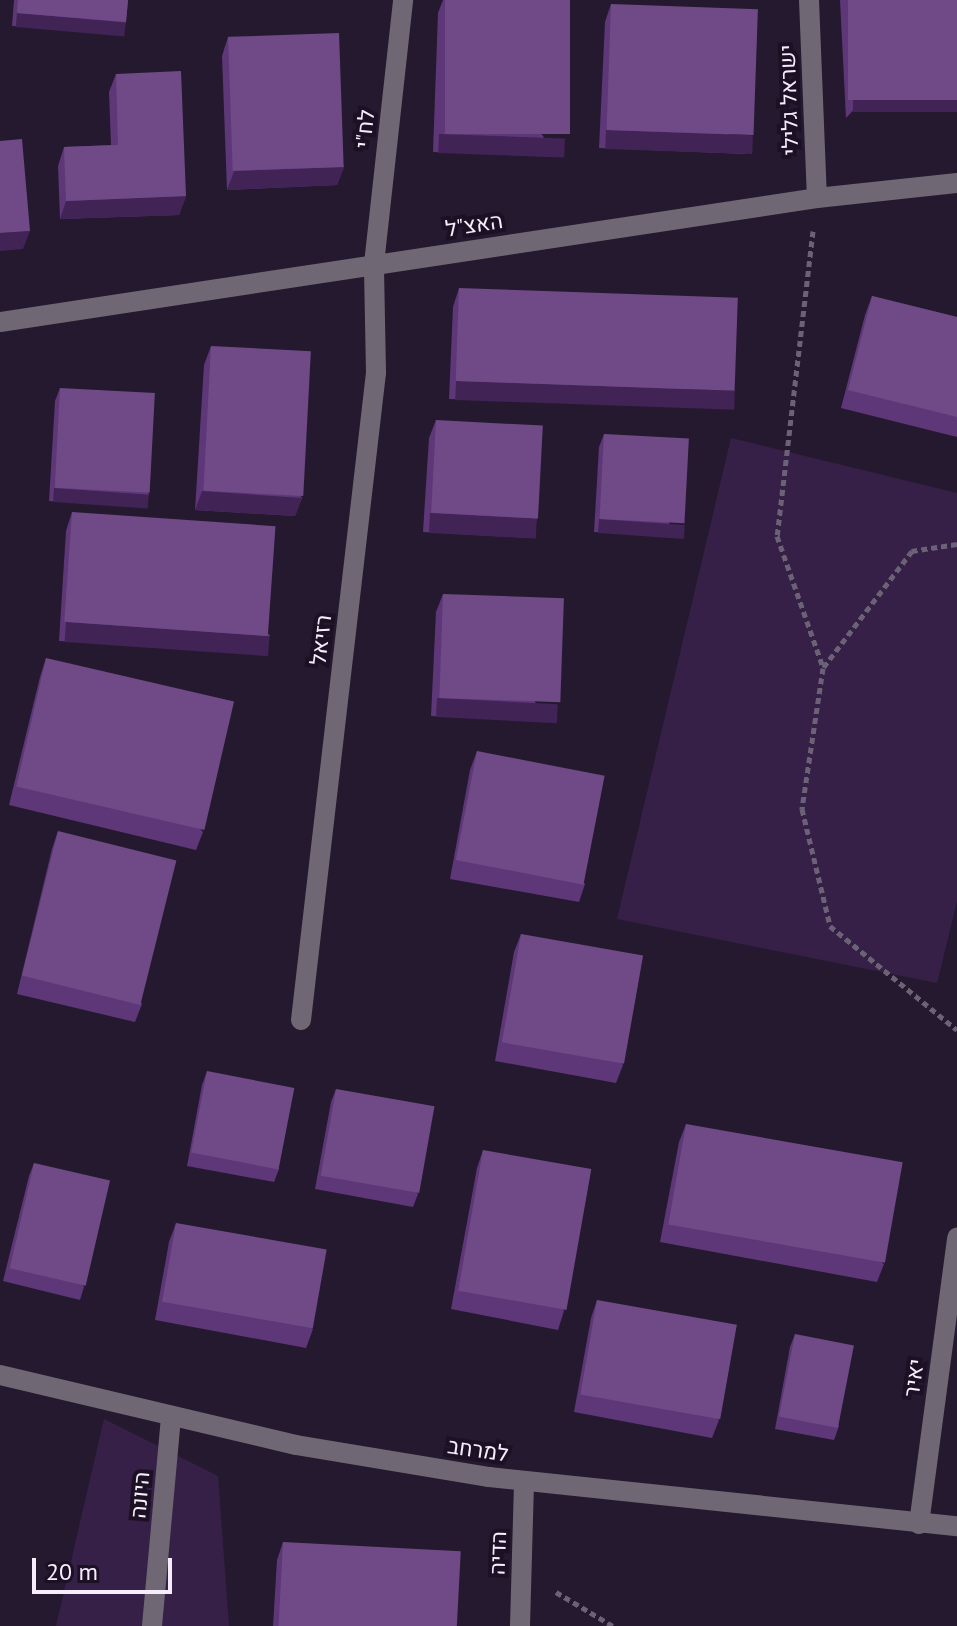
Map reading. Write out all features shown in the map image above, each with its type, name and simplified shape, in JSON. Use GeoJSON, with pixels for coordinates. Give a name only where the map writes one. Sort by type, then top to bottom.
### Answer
{"type":"FeatureCollection","features":[{"type":"Feature","properties":{"kind":"street","name":"לח\"י"},"geometry":{"type":"LineString","coordinates":[[374,264],[403,0]]}},
{"type":"Feature","properties":{"kind":"street","name":"ישראל גלילי"},"geometry":{"type":"LineString","coordinates":[[809,0],[817,198]]}},
{"type":"Feature","properties":{"kind":"street","name":"האצ\"ל"},"geometry":{"type":"LineString","coordinates":[[0,322],[817,198],[957,183]]}},
{"type":"Feature","properties":{"kind":"street","name":"רזיאל"},"geometry":{"type":"LineString","coordinates":[[301,1020],[376,373],[374,264]]}},
{"type":"Feature","properties":{"kind":"street","name":"יאיר"},"geometry":{"type":"LineString","coordinates":[[919,1524],[957,1238]]}},
{"type":"Feature","properties":{"kind":"street","name":"למרחב"},"geometry":{"type":"LineString","coordinates":[[0,1375],[296,1445],[524,1481],[957,1526]]}},
{"type":"Feature","properties":{"kind":"street","name":"היונה"},"geometry":{"type":"LineString","coordinates":[[152,1626],[171,1416]]}},
{"type":"Feature","properties":{"kind":"street","name":"הדיה"},"geometry":{"type":"LineString","coordinates":[[520,1626],[524,1481]]}},
{"type":"Feature","properties":{"kind":"path"},"geometry":{"type":"LineString","coordinates":[[817,198],[777,536],[823,668],[802,809],[830,926],[957,1030]]}},
{"type":"Feature","properties":{"kind":"path"},"geometry":{"type":"LineString","coordinates":[[823,668],[912,551],[957,544]]}},
{"type":"Feature","properties":{"kind":"path"},"geometry":{"type":"LineString","coordinates":[[522,1572],[613,1626]]}},
{"type":"Feature","properties":{"kind":"shaded area"},"geometry":{"type":"Polygon","coordinates":[[[731,438],[957,493],[957,902],[937,983],[617,919],[731,438]]]}},
{"type":"Feature","properties":{"kind":"shaded area"},"geometry":{"type":"Polygon","coordinates":[[[104,1419],[218,1476],[229,1626],[56,1626],[104,1419]]]}},
{"type":"Feature","properties":{"kind":"building"},"geometry":{"type":"Polygon","coordinates":[[[18,0],[128,0],[126,22],[17,13],[18,0]]]}},
{"type":"Feature","properties":{"kind":"building"},"geometry":{"type":"Polygon","coordinates":[[[445,0],[570,0],[570,134],[445,134],[445,0]]]}},
{"type":"Feature","properties":{"kind":"building"},"geometry":{"type":"Polygon","coordinates":[[[848,0],[957,0],[957,100],[848,100],[848,0]]]}},
{"type":"Feature","properties":{"kind":"building"},"geometry":{"type":"Polygon","coordinates":[[[611,4],[758,9],[754,135],[607,130],[611,4]]]}},
{"type":"Feature","properties":{"kind":"building"},"geometry":{"type":"Polygon","coordinates":[[[339,33],[344,167],[233,171],[228,37],[339,33]]]}},
{"type":"Feature","properties":{"kind":"building"},"geometry":{"type":"Polygon","coordinates":[[[181,71],[186,196],[66,201],[64,147],[118,145],[116,74],[181,71]]]}},
{"type":"Feature","properties":{"kind":"building"},"geometry":{"type":"Polygon","coordinates":[[[22,139],[30,231],[0,233],[0,141],[22,139]]]}},
{"type":"Feature","properties":{"kind":"building"},"geometry":{"type":"Polygon","coordinates":[[[459,288],[738,298],[735,391],[456,381],[459,288]]]}},
{"type":"Feature","properties":{"kind":"building"},"geometry":{"type":"Polygon","coordinates":[[[872,296],[957,317],[957,417],[848,390],[872,296]]]}},
{"type":"Feature","properties":{"kind":"building"},"geometry":{"type":"Polygon","coordinates":[[[211,346],[311,351],[303,496],[203,491],[211,346]]]}},
{"type":"Feature","properties":{"kind":"building"},"geometry":{"type":"Polygon","coordinates":[[[60,388],[155,393],[150,493],[55,488],[60,388]]]}},
{"type":"Feature","properties":{"kind":"building"},"geometry":{"type":"Polygon","coordinates":[[[436,420],[543,426],[538,518],[431,513],[436,420]]]}},
{"type":"Feature","properties":{"kind":"building"},"geometry":{"type":"Polygon","coordinates":[[[604,434],[689,438],[684,523],[600,519],[604,434]]]}},
{"type":"Feature","properties":{"kind":"building"},"geometry":{"type":"Polygon","coordinates":[[[72,512],[276,526],[268,636],[64,622],[72,512]]]}},
{"type":"Feature","properties":{"kind":"building"},"geometry":{"type":"Polygon","coordinates":[[[443,594],[564,598],[560,702],[439,698],[443,594]]]}},
{"type":"Feature","properties":{"kind":"building"},"geometry":{"type":"Polygon","coordinates":[[[46,658],[234,701],[204,830],[16,787],[46,658]]]}},
{"type":"Feature","properties":{"kind":"building"},"geometry":{"type":"Polygon","coordinates":[[[477,751],[605,776],[583,885],[456,860],[477,751]]]}},
{"type":"Feature","properties":{"kind":"building"},"geometry":{"type":"Polygon","coordinates":[[[58,831],[176,861],[140,1005],[22,976],[58,831]]]}},
{"type":"Feature","properties":{"kind":"building"},"geometry":{"type":"Polygon","coordinates":[[[521,934],[643,956],[624,1064],[502,1042],[521,934]]]}},
{"type":"Feature","properties":{"kind":"building"},"geometry":{"type":"Polygon","coordinates":[[[207,1071],[294,1088],[279,1169],[191,1152],[207,1071]]]}},
{"type":"Feature","properties":{"kind":"building"},"geometry":{"type":"Polygon","coordinates":[[[336,1089],[434,1106],[419,1193],[321,1176],[336,1089]]]}},
{"type":"Feature","properties":{"kind":"building"},"geometry":{"type":"Polygon","coordinates":[[[686,1124],[903,1162],[885,1263],[668,1224],[686,1124]]]}},
{"type":"Feature","properties":{"kind":"building"},"geometry":{"type":"Polygon","coordinates":[[[483,1150],[591,1169],[566,1310],[458,1291],[483,1150]]]}},
{"type":"Feature","properties":{"kind":"building"},"geometry":{"type":"Polygon","coordinates":[[[34,1163],[110,1181],[86,1286],[10,1268],[34,1163]]]}},
{"type":"Feature","properties":{"kind":"building"},"geometry":{"type":"Polygon","coordinates":[[[176,1223],[327,1250],[313,1328],[162,1302],[176,1223]]]}},
{"type":"Feature","properties":{"kind":"building"},"geometry":{"type":"Polygon","coordinates":[[[597,1300],[737,1325],[720,1419],[580,1395],[597,1300]]]}},
{"type":"Feature","properties":{"kind":"building"},"geometry":{"type":"Polygon","coordinates":[[[795,1334],[854,1345],[838,1428],[779,1416],[795,1334]]]}},
{"type":"Feature","properties":{"kind":"building"},"geometry":{"type":"Polygon","coordinates":[[[283,1542],[461,1551],[457,1626],[279,1626],[283,1542]]]}}]}
